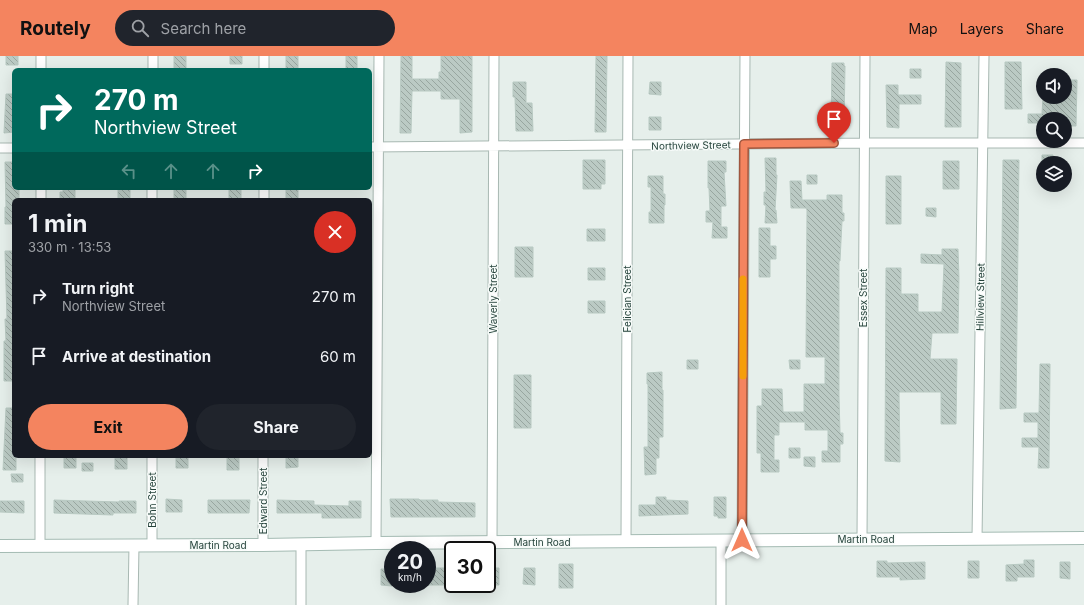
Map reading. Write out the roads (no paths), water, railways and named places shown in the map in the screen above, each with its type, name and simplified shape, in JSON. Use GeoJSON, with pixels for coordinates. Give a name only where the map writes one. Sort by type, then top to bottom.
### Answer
{"type":"FeatureCollection","features":[{"type":"Feature","properties":{"kind":"street"},"geometry":{"type":"LineString","coordinates":[[41,56],[41,68]]}},
{"type":"Feature","properties":{"kind":"street"},"geometry":{"type":"LineString","coordinates":[[153,56],[153,68]]}},
{"type":"Feature","properties":{"kind":"street"},"geometry":{"type":"LineString","coordinates":[[264,56],[264,68]]}},
{"type":"Feature","properties":{"kind":"street"},"geometry":{"type":"LineString","coordinates":[[376,543],[374,147],[379,56]]}},
{"type":"Feature","properties":{"kind":"street","name":"Waverly Street"},"geometry":{"type":"LineString","coordinates":[[492,541],[494,56]]}},
{"type":"Feature","properties":{"kind":"street","name":"Felician Street"},"geometry":{"type":"LineString","coordinates":[[626,541],[628,56]]}},
{"type":"Feature","properties":{"kind":"street"},"geometry":{"type":"LineString","coordinates":[[742,540],[744,56]]}},
{"type":"Feature","properties":{"kind":"street","name":"Essex Street"},"geometry":{"type":"LineString","coordinates":[[862,539],[865,56]]}},
{"type":"Feature","properties":{"kind":"street","name":"Hillview Street"},"geometry":{"type":"LineString","coordinates":[[977,539],[984,56]]}},
{"type":"Feature","properties":{"kind":"street","name":"Northview Street"},"geometry":{"type":"LineString","coordinates":[[374,147],[864,143],[1084,143]]}},
{"type":"Feature","properties":{"kind":"street"},"geometry":{"type":"LineString","coordinates":[[0,148],[12,148]]}},
{"type":"Feature","properties":{"kind":"street"},"geometry":{"type":"LineString","coordinates":[[40,458],[40,546]]}},
{"type":"Feature","properties":{"kind":"street","name":"Bohn Street"},"geometry":{"type":"LineString","coordinates":[[152,458],[152,545]]}},
{"type":"Feature","properties":{"kind":"street","name":"Edward Street"},"geometry":{"type":"LineString","coordinates":[[263,458],[263,545]]}},
{"type":"Feature","properties":{"kind":"street","name":"Martin Road"},"geometry":{"type":"LineString","coordinates":[[496,542],[1084,538]]}},
{"type":"Feature","properties":{"kind":"street"},"geometry":{"type":"LineString","coordinates":[[721,540],[721,605]]}},
{"type":"Feature","properties":{"kind":"street","name":"Martin Road"},"geometry":{"type":"LineString","coordinates":[[0,546],[301,545],[444,542]]}},
{"type":"Feature","properties":{"kind":"street"},"geometry":{"type":"LineString","coordinates":[[133,605],[134,545]]}},
{"type":"Feature","properties":{"kind":"street"},"geometry":{"type":"LineString","coordinates":[[301,545],[301,605]]}}]}
